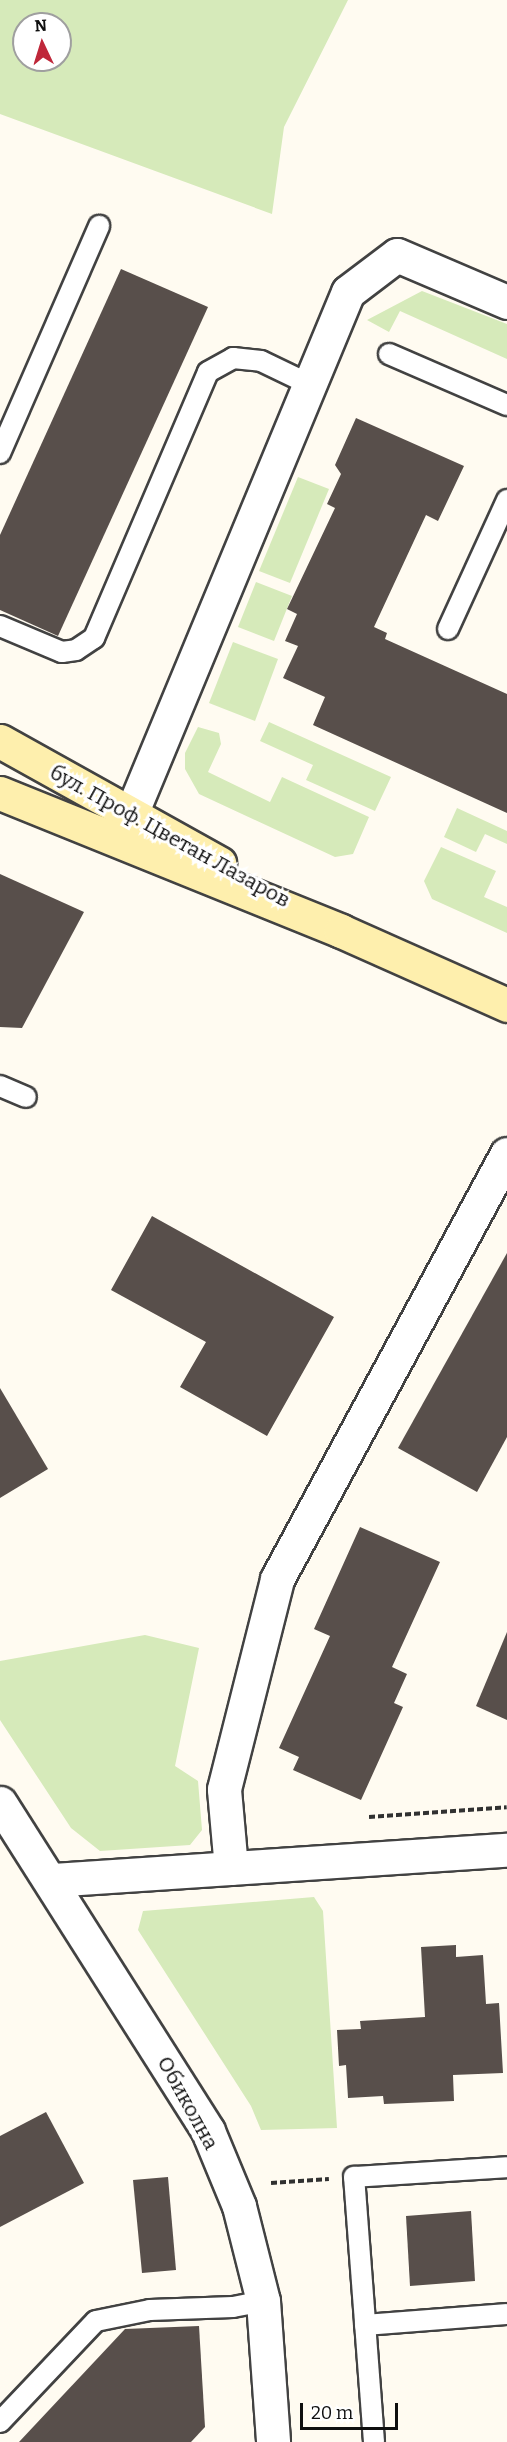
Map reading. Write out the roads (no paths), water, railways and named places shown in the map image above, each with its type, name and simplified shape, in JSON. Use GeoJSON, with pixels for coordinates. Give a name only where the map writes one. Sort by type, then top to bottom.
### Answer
{"type":"FeatureCollection","features":[{"type":"Feature","properties":{"kind":"main road","name":"бул. Проф. Цветан Лазаров"},"geometry":{"type":"LineString","coordinates":[[0,741],[341,931]]}},
{"type":"Feature","properties":{"kind":"main road","name":"бул. Проф. Цветан Лазаров"},"geometry":{"type":"LineString","coordinates":[[0,793],[341,931],[507,1005]]}},
{"type":"Feature","properties":{"kind":"street"},"geometry":{"type":"LineString","coordinates":[[131,814],[348,291],[397,255],[507,302]]}},
{"type":"Feature","properties":{"kind":"street"},"geometry":{"type":"LineString","coordinates":[[231,1868],[224,1789],[277,1579],[507,1154]]}},
{"type":"Feature","properties":{"kind":"street","name":"Обиколна"},"geometry":{"type":"LineString","coordinates":[[0,1803],[51,1880],[208,2131],[239,2206],[263,2301],[273,2442]]}},
{"type":"Feature","properties":{"kind":"street"},"geometry":{"type":"LineString","coordinates":[[51,1880],[507,1850]]}},
{"type":"Feature","properties":{"kind":"lane"},"geometry":{"type":"LineString","coordinates":[[0,453],[99,226]]}},
{"type":"Feature","properties":{"kind":"lane"},"geometry":{"type":"LineString","coordinates":[[389,354],[507,405]]}},
{"type":"Feature","properties":{"kind":"lane"},"geometry":{"type":"LineString","coordinates":[[0,626],[62,652],[76,650],[94,638],[208,372],[232,358],[261,361],[309,384]]}},
{"type":"Feature","properties":{"kind":"lane"},"geometry":{"type":"LineString","coordinates":[[448,629],[507,500]]}},
{"type":"Feature","properties":{"kind":"lane"},"geometry":{"type":"LineString","coordinates":[[0,1086],[26,1097]]}},
{"type":"Feature","properties":{"kind":"lane"},"geometry":{"type":"LineString","coordinates":[[374,2442],[354,2177],[507,2167]]}},
{"type":"Feature","properties":{"kind":"lane"},"geometry":{"type":"LineString","coordinates":[[0,2422],[96,2321],[150,2310],[233,2307],[263,2301]]}},
{"type":"Feature","properties":{"kind":"lane"},"geometry":{"type":"LineString","coordinates":[[365,2325],[507,2314]]}}]}
